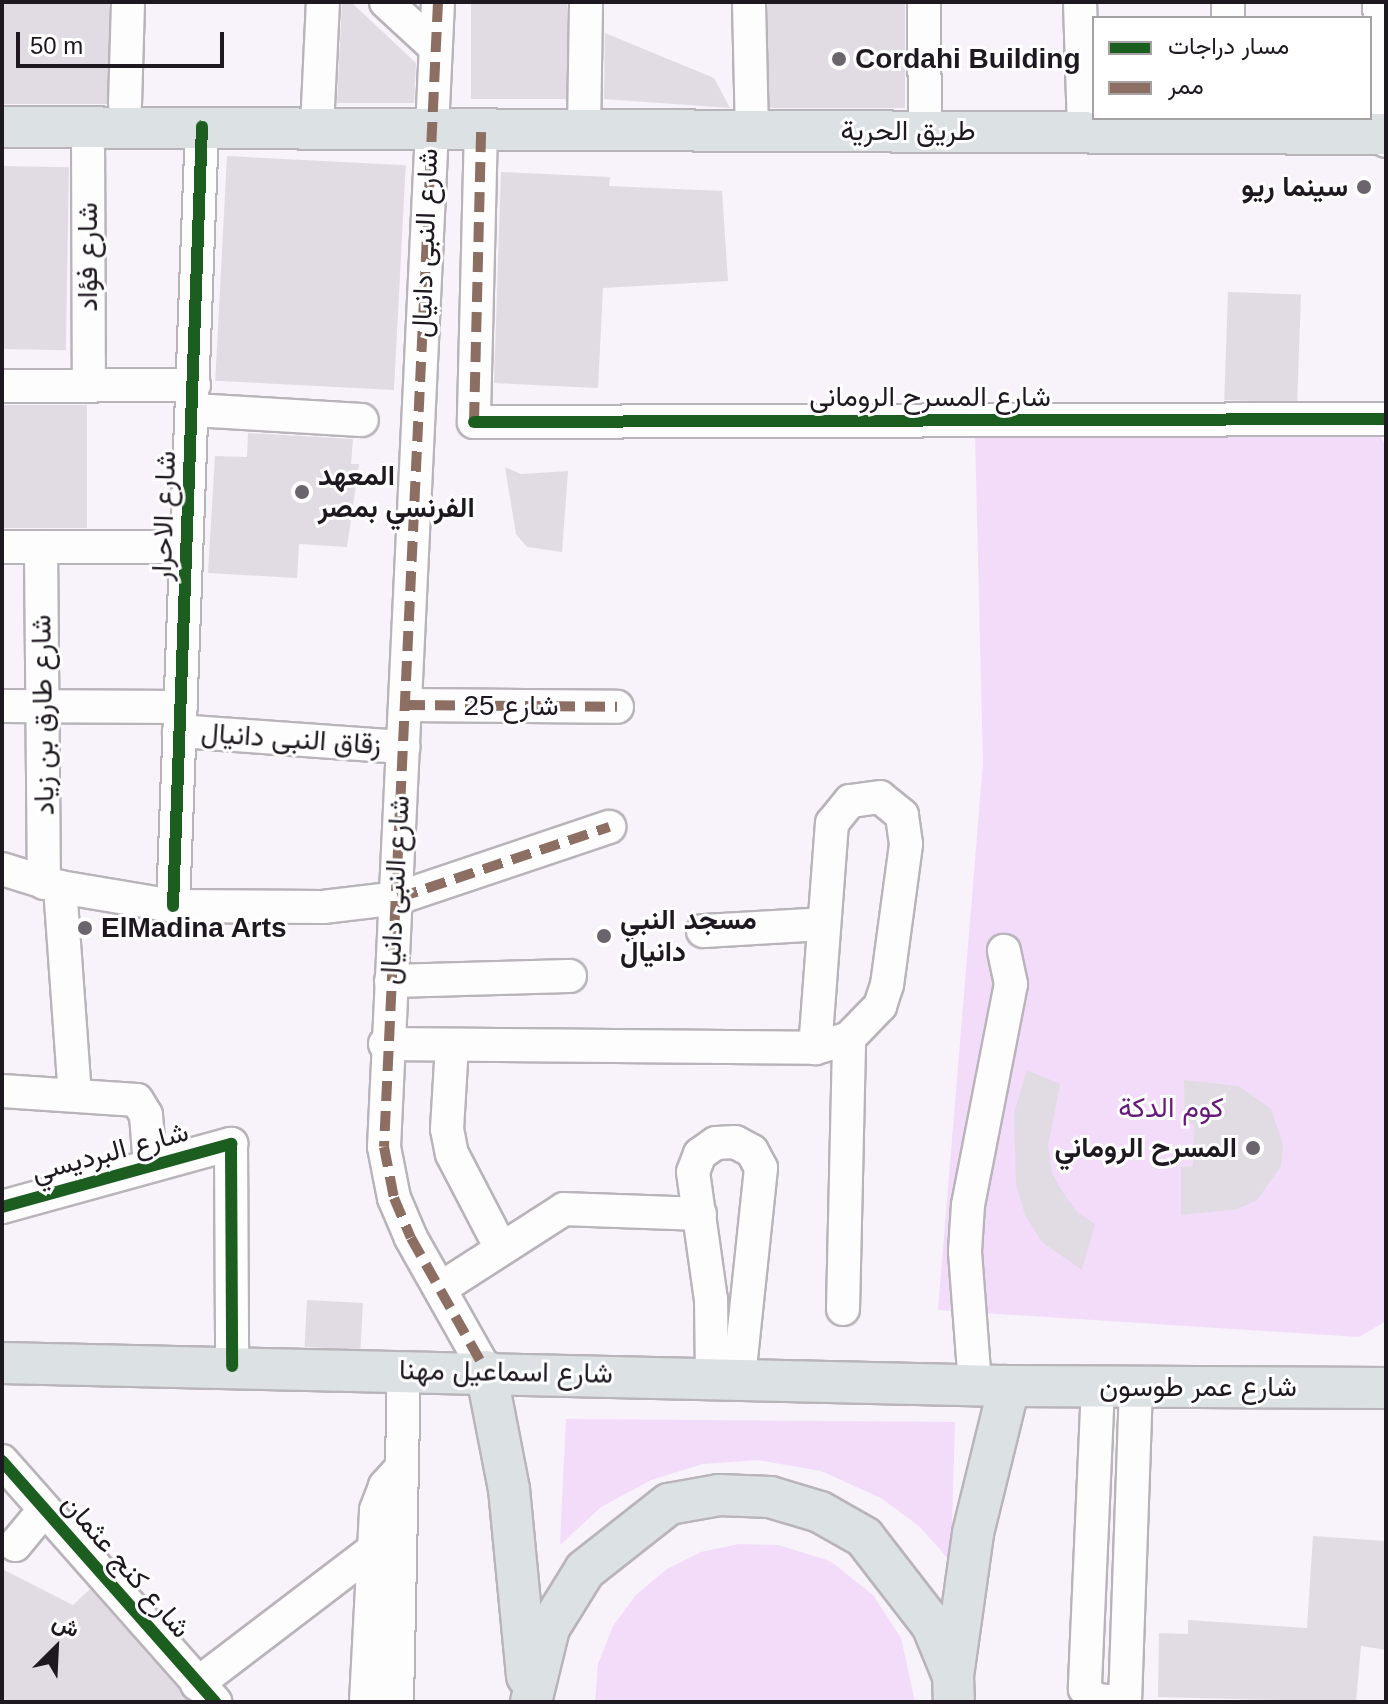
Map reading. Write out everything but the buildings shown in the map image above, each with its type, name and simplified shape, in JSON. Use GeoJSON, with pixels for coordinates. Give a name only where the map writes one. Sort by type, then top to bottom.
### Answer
{"type":"FeatureCollection","features":[{"type":"Feature","properties":{"kind":"main road","name":"طريق الحرية"},"geometry":{"type":"LineString","coordinates":[[2,127],[1084,132],[1230,125],[1385,136]]}},
{"type":"Feature","properties":{"kind":"main road","name":"شارع اسماعيل مهنا"},"geometry":{"type":"LineString","coordinates":[[6,1358],[992,1385]]}},
{"type":"Feature","properties":{"kind":"main road"},"geometry":{"type":"LineString","coordinates":[[486,1371],[509,1489],[530,1702]]}},
{"type":"Feature","properties":{"kind":"main road","name":"شارع عمر طوسون"},"geometry":{"type":"LineString","coordinates":[[992,1385],[1386,1388]]}},
{"type":"Feature","properties":{"kind":"main road"},"geometry":{"type":"LineString","coordinates":[[953,1689],[992,1385]]}},
{"type":"Feature","properties":{"kind":"main road"},"geometry":{"type":"LineString","coordinates":[[530,1702],[549,1628],[585,1570],[669,1504],[719,1495],[795,1504],[864,1537],[932,1625],[953,1689]]}},
{"type":"Feature","properties":{"kind":"street"},"geometry":{"type":"LineString","coordinates":[[125,104],[128,2]]}},
{"type":"Feature","properties":{"kind":"street"},"geometry":{"type":"LineString","coordinates":[[317,128],[323,2]]}},
{"type":"Feature","properties":{"kind":"street"},"geometry":{"type":"LineString","coordinates":[[386,2],[435,47]]}},
{"type":"Feature","properties":{"kind":"street","name":"شارع النبى دانيال"},"geometry":{"type":"LineString","coordinates":[[438,2],[430,127],[398,898],[385,1044],[384,1147],[394,1198],[486,1371]]}},
{"type":"Feature","properties":{"kind":"street"},"geometry":{"type":"LineString","coordinates":[[584,131],[586,2]]}},
{"type":"Feature","properties":{"kind":"street"},"geometry":{"type":"LineString","coordinates":[[749,2],[752,131]]}},
{"type":"Feature","properties":{"kind":"street"},"geometry":{"type":"LineString","coordinates":[[924,2],[925,132]]}},
{"type":"Feature","properties":{"kind":"street"},"geometry":{"type":"LineString","coordinates":[[1080,2],[1084,132]]}},
{"type":"Feature","properties":{"kind":"street"},"geometry":{"type":"LineString","coordinates":[[1379,2],[1385,136]]}},
{"type":"Feature","properties":{"kind":"street","name":"شارع الاحرار"},"geometry":{"type":"LineString","coordinates":[[173,906],[202,127]]}},
{"type":"Feature","properties":{"kind":"street","name":"شارع فؤاد"},"geometry":{"type":"LineString","coordinates":[[88,128],[89,385]]}},
{"type":"Feature","properties":{"kind":"street","name":"شارع المسرح الرومانى"},"geometry":{"type":"LineString","coordinates":[[481,128],[474,422],[1386,419]]}},
{"type":"Feature","properties":{"kind":"street"},"geometry":{"type":"LineString","coordinates":[[2,386],[89,385],[362,420]]}},
{"type":"Feature","properties":{"kind":"street"},"geometry":{"type":"LineString","coordinates":[[2,547],[186,547]]}},
{"type":"Feature","properties":{"kind":"street","name":"شارع طارق بن زياد"},"geometry":{"type":"LineString","coordinates":[[41,547],[42,706],[52,885],[75,1094]]}},
{"type":"Feature","properties":{"kind":"street","name":"شارع 25"},"geometry":{"type":"LineString","coordinates":[[405,705],[617,707]]}},
{"type":"Feature","properties":{"kind":"street","name":"زقاق النبى دانيال"},"geometry":{"type":"LineString","coordinates":[[2,706],[42,706],[180,719],[403,747]]}},
{"type":"Feature","properties":{"kind":"street"},"geometry":{"type":"LineString","coordinates":[[385,1044],[815,1048],[849,1038],[880,1006],[887,985],[906,844],[902,815],[880,797],[850,801],[832,823],[815,1048]]}},
{"type":"Feature","properties":{"kind":"street"},"geometry":{"type":"LineString","coordinates":[[2,869],[52,885],[173,906],[308,908],[398,898],[609,827]]}},
{"type":"Feature","properties":{"kind":"street"},"geometry":{"type":"LineString","coordinates":[[703,931],[824,924]]}},
{"type":"Feature","properties":{"kind":"street"},"geometry":{"type":"LineString","coordinates":[[992,1385],[966,1235],[1011,984],[1004,951]]}},
{"type":"Feature","properties":{"kind":"street"},"geometry":{"type":"LineString","coordinates":[[391,981],[570,976]]}},
{"type":"Feature","properties":{"kind":"street"},"geometry":{"type":"LineString","coordinates":[[843,1309],[849,1038]]}},
{"type":"Feature","properties":{"kind":"street"},"geometry":{"type":"LineString","coordinates":[[452,1045],[447,1129],[452,1154],[501,1248]]}},
{"type":"Feature","properties":{"kind":"street"},"geometry":{"type":"LineString","coordinates":[[2,1091],[125,1097],[143,1105],[150,1166]]}},
{"type":"Feature","properties":{"kind":"street"},"geometry":{"type":"LineString","coordinates":[[735,1142],[752,1151],[761,1168],[746,1302],[725,1378],[693,1172],[700,1154],[716,1143],[735,1142]]}},
{"type":"Feature","properties":{"kind":"street","name":"شارع البرديسي"},"geometry":{"type":"LineString","coordinates":[[2,1207],[231,1144],[232,1366]]}},
{"type":"Feature","properties":{"kind":"street"},"geometry":{"type":"LineString","coordinates":[[441,1288],[554,1213],[575,1207],[754,1229]]}},
{"type":"Feature","properties":{"kind":"street"},"geometry":{"type":"LineString","coordinates":[[711,1300],[746,1302]]}},
{"type":"Feature","properties":{"kind":"street"},"geometry":{"type":"LineString","coordinates":[[397,1702],[404,1370]]}},
{"type":"Feature","properties":{"kind":"street"},"geometry":{"type":"LineString","coordinates":[[1117,1386],[1085,1689],[1095,1700],[1125,1702]]}},
{"type":"Feature","properties":{"kind":"street","name":"شارع كنج عثمان"},"geometry":{"type":"LineString","coordinates":[[2,1461],[206,1693]]}},
{"type":"Feature","properties":{"kind":"street"},"geometry":{"type":"LineString","coordinates":[[366,1702],[374,1549],[380,1498],[402,1467]]}},
{"type":"Feature","properties":{"kind":"street"},"geometry":{"type":"LineString","coordinates":[[15,1545],[44,1510]]}},
{"type":"Feature","properties":{"kind":"street"},"geometry":{"type":"LineString","coordinates":[[206,1693],[374,1549]]}},
{"type":"Feature","properties":{"kind":"green space","name":"كوم الدكة"},"geometry":{"type":"Polygon","coordinates":[[[1375,427],[1386,447],[1386,1321],[1359,1337],[938,1310],[983,763],[975,434],[1375,427]]]}},
{"type":"Feature","properties":{"kind":"green space"},"geometry":{"type":"Polygon","coordinates":[[[566,1419],[955,1422],[951,1562],[919,1526],[881,1498],[821,1471],[757,1460],[703,1464],[651,1480],[601,1507],[560,1545],[566,1419]]]}},
{"type":"Feature","properties":{"kind":"green space"},"geometry":{"type":"Polygon","coordinates":[[[739,1544],[778,1545],[830,1561],[873,1595],[901,1638],[915,1702],[595,1702],[598,1664],[613,1626],[636,1595],[667,1569],[701,1552],[739,1544]]]}},
{"type":"Feature","properties":{"kind":"marked path"},"geometry":{"type":"LineString","coordinates":[[438,2],[384,1147],[394,1198],[411,1238],[486,1371]]}},
{"type":"Feature","properties":{"kind":"marked path"},"geometry":{"type":"LineString","coordinates":[[474,422],[481,128]]}},
{"type":"Feature","properties":{"kind":"marked path"},"geometry":{"type":"LineString","coordinates":[[405,705],[617,707]]}},
{"type":"Feature","properties":{"kind":"marked path"},"geometry":{"type":"LineString","coordinates":[[398,898],[609,827]]}},
{"type":"Feature","properties":{"kind":"cycle path"},"geometry":{"type":"LineString","coordinates":[[173,906],[202,127]]}},
{"type":"Feature","properties":{"kind":"cycle path"},"geometry":{"type":"LineString","coordinates":[[474,422],[1386,419]]}},
{"type":"Feature","properties":{"kind":"cycle path"},"geometry":{"type":"LineString","coordinates":[[2,1207],[231,1144],[232,1366]]}},
{"type":"Feature","properties":{"kind":"cycle path"},"geometry":{"type":"LineString","coordinates":[[2,1461],[215,1702]]}},
{"type":"Feature","properties":{"kind":"place","name":"Cordahi Building"},"geometry":{"type":"Point","coordinates":[839,59]}},
{"type":"Feature","properties":{"kind":"place","name":"سينما ريو"},"geometry":{"type":"Point","coordinates":[1364,187]}},
{"type":"Feature","properties":{"kind":"place","name":"المعهد الفرنسي بمصر"},"geometry":{"type":"Point","coordinates":[302,492]}},
{"type":"Feature","properties":{"kind":"place","name":"ElMadina Arts"},"geometry":{"type":"Point","coordinates":[85,928]}},
{"type":"Feature","properties":{"kind":"place","name":"مسجد النبي دانيال"},"geometry":{"type":"Point","coordinates":[604,936]}},
{"type":"Feature","properties":{"kind":"place","name":"المسرح الروماني"},"geometry":{"type":"Point","coordinates":[1253,1148]}}]}
